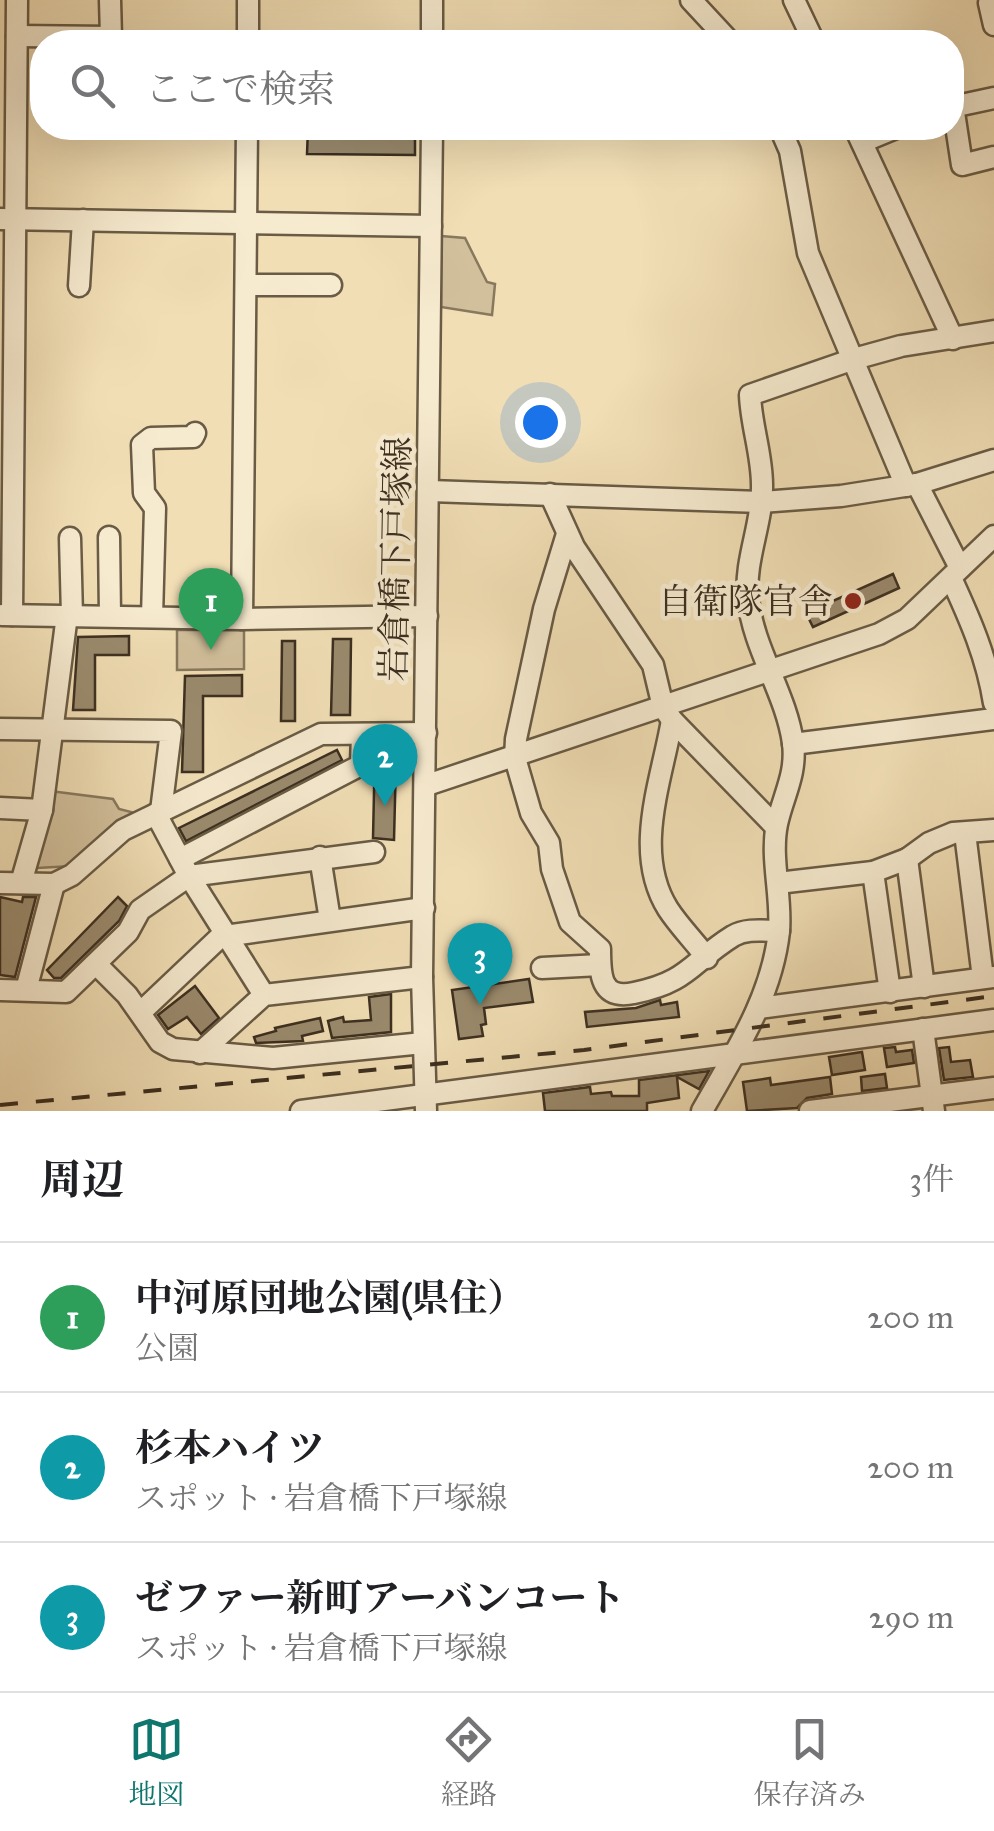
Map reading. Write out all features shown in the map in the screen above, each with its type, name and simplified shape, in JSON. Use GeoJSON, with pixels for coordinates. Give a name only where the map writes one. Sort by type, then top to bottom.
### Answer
{"type":"FeatureCollection","features":[{"type":"Feature","properties":{"kind":"street"},"geometry":{"type":"LineString","coordinates":[[18,0],[17,36],[8,77],[6,615],[427,616]]}},
{"type":"Feature","properties":{"kind":"street"},"geometry":{"type":"LineString","coordinates":[[110,0],[111,30]]}},
{"type":"Feature","properties":{"kind":"street"},"geometry":{"type":"LineString","coordinates":[[248,0],[248,30]]}},
{"type":"Feature","properties":{"kind":"street"},"geometry":{"type":"LineString","coordinates":[[432,0],[432,30]]}},
{"type":"Feature","properties":{"kind":"street"},"geometry":{"type":"LineString","coordinates":[[691,0],[719,30]]}},
{"type":"Feature","properties":{"kind":"street"},"geometry":{"type":"LineString","coordinates":[[794,0],[808,30]]}},
{"type":"Feature","properties":{"kind":"street"},"geometry":{"type":"LineString","coordinates":[[989,3],[994,25]]}},
{"type":"Feature","properties":{"kind":"street"},"geometry":{"type":"LineString","coordinates":[[17,36],[30,36]]}},
{"type":"Feature","properties":{"kind":"street"},"geometry":{"type":"LineString","coordinates":[[964,104],[994,98]]}},
{"type":"Feature","properties":{"kind":"street"},"geometry":{"type":"LineString","coordinates":[[242,618],[247,140]]}},
{"type":"Feature","properties":{"kind":"street","name":"岩倉橋下戸塚線"},"geometry":{"type":"LineString","coordinates":[[424,1103],[422,976],[432,140]]}},
{"type":"Feature","properties":{"kind":"street"},"geometry":{"type":"LineString","coordinates":[[784,140],[793,164],[808,252],[955,573],[990,675],[994,703]]}},
{"type":"Feature","properties":{"kind":"street"},"geometry":{"type":"LineString","coordinates":[[860,140],[953,338]]}},
{"type":"Feature","properties":{"kind":"street"},"geometry":{"type":"LineString","coordinates":[[958,140],[962,165],[994,157]]}},
{"type":"Feature","properties":{"kind":"street"},"geometry":{"type":"LineString","coordinates":[[8,219],[431,226]]}},
{"type":"Feature","properties":{"kind":"street"},"geometry":{"type":"LineString","coordinates":[[79,286],[83,220]]}},
{"type":"Feature","properties":{"kind":"street"},"geometry":{"type":"LineString","coordinates":[[246,284],[332,286]]}},
{"type":"Feature","properties":{"kind":"street"},"geometry":{"type":"LineString","coordinates":[[702,1111],[759,1008],[779,932],[776,826],[792,778],[793,744],[767,670],[748,598],[750,559],[761,502],[759,444],[750,395],[901,346],[994,331]]}},
{"type":"Feature","properties":{"kind":"street"},"geometry":{"type":"LineString","coordinates":[[152,617],[155,508],[144,494],[142,445],[151,438],[193,437],[195,433]]}},
{"type":"Feature","properties":{"kind":"street"},"geometry":{"type":"LineString","coordinates":[[430,491],[761,502],[912,485],[994,460]]}},
{"type":"Feature","properties":{"kind":"street"},"geometry":{"type":"LineString","coordinates":[[550,494],[567,534],[653,665],[668,714],[651,858],[667,908],[707,958]]}},
{"type":"Feature","properties":{"kind":"street"},"geometry":{"type":"LineString","coordinates":[[567,534],[544,609],[515,758],[531,813],[549,843],[552,870],[570,922],[600,949],[600,976],[608,990],[620,996],[661,988],[734,936],[749,930],[779,932]]}},
{"type":"Feature","properties":{"kind":"street"},"geometry":{"type":"LineString","coordinates":[[427,786],[668,714],[767,670],[879,634],[907,619],[994,536]]}},
{"type":"Feature","properties":{"kind":"street"},"geometry":{"type":"LineString","coordinates":[[109,537],[110,616]]}},
{"type":"Feature","properties":{"kind":"street"},"geometry":{"type":"LineString","coordinates":[[70,538],[70,616],[42,810],[10,883],[54,884],[72,875],[124,830],[321,734],[426,733]]}},
{"type":"Feature","properties":{"kind":"street"},"geometry":{"type":"LineString","coordinates":[[668,714],[776,826]]}},
{"type":"Feature","properties":{"kind":"street"},"geometry":{"type":"LineString","coordinates":[[793,744],[994,719]]}},
{"type":"Feature","properties":{"kind":"street"},"geometry":{"type":"LineString","coordinates":[[0,729],[171,731],[158,813],[184,868],[264,995]]}},
{"type":"Feature","properties":{"kind":"street"},"geometry":{"type":"LineString","coordinates":[[0,990],[66,992],[128,932],[140,910],[184,868],[361,765],[362,734]]}},
{"type":"Feature","properties":{"kind":"street"},"geometry":{"type":"LineString","coordinates":[[0,808],[42,810]]}},
{"type":"Feature","properties":{"kind":"street"},"geometry":{"type":"LineString","coordinates":[[778,883],[874,872],[953,833],[994,830]]}},
{"type":"Feature","properties":{"kind":"street"},"geometry":{"type":"LineString","coordinates":[[759,1008],[989,978],[965,833]]}},
{"type":"Feature","properties":{"kind":"street"},"geometry":{"type":"LineString","coordinates":[[184,868],[374,852]]}},
{"type":"Feature","properties":{"kind":"street"},"geometry":{"type":"LineString","coordinates":[[320,857],[330,920]]}},
{"type":"Feature","properties":{"kind":"street"},"geometry":{"type":"LineString","coordinates":[[907,858],[924,987]]}},
{"type":"Feature","properties":{"kind":"street"},"geometry":{"type":"LineString","coordinates":[[874,872],[890,992]]}},
{"type":"Feature","properties":{"kind":"street"},"geometry":{"type":"LineString","coordinates":[[26,990],[54,884]]}},
{"type":"Feature","properties":{"kind":"street"},"geometry":{"type":"LineString","coordinates":[[141,1012],[225,936],[424,908]]}},
{"type":"Feature","properties":{"kind":"street"},"geometry":{"type":"LineString","coordinates":[[96,964],[141,1012],[160,1042],[173,1049],[290,1058],[423,1043]]}},
{"type":"Feature","properties":{"kind":"street"},"geometry":{"type":"LineString","coordinates":[[542,968],[600,965]]}},
{"type":"Feature","properties":{"kind":"street"},"geometry":{"type":"LineString","coordinates":[[200,1053],[264,995],[422,976]]}},
{"type":"Feature","properties":{"kind":"street"},"geometry":{"type":"LineString","coordinates":[[300,1111],[424,1103],[734,1054],[994,1020]]}},
{"type":"Feature","properties":{"kind":"street"},"geometry":{"type":"LineString","coordinates":[[923,1029],[932,1104]]}},
{"type":"Feature","properties":{"kind":"street"},"geometry":{"type":"LineString","coordinates":[[810,1111],[932,1104],[994,1088]]}},
{"type":"Feature","properties":{"kind":"shaded area"},"geometry":{"type":"Polygon","coordinates":[[[441,236],[465,238],[487,282],[495,284],[492,315],[441,307],[441,236]]]}},
{"type":"Feature","properties":{"kind":"shaded area"},"geometry":{"type":"Polygon","coordinates":[[[177,630],[244,630],[244,669],[177,670],[177,630]]]}},
{"type":"Feature","properties":{"kind":"shaded area"},"geometry":{"type":"Polygon","coordinates":[[[50,791],[113,799],[119,809],[139,814],[73,866],[37,868],[32,861],[50,791]]]}},
{"type":"Feature","properties":{"kind":"building"},"geometry":{"type":"Polygon","coordinates":[[[308,140],[415,140],[415,155],[307,154],[308,140]]]}},
{"type":"Feature","properties":{"kind":"building","name":"自衛隊官舎"},"geometry":{"type":"Polygon","coordinates":[[[893,574],[899,588],[813,627],[806,613],[893,574]]]}},
{"type":"Feature","properties":{"kind":"building"},"geometry":{"type":"Polygon","coordinates":[[[129,636],[129,655],[95,655],[95,710],[73,710],[78,637],[129,636]]]}},
{"type":"Feature","properties":{"kind":"building"},"geometry":{"type":"Polygon","coordinates":[[[333,639],[351,639],[350,715],[331,715],[333,639]]]}},
{"type":"Feature","properties":{"kind":"building"},"geometry":{"type":"Polygon","coordinates":[[[282,641],[295,641],[295,721],[281,721],[282,641]]]}},
{"type":"Feature","properties":{"kind":"building"},"geometry":{"type":"Polygon","coordinates":[[[242,675],[242,696],[203,696],[203,772],[182,772],[185,676],[242,675]]]}},
{"type":"Feature","properties":{"kind":"building"},"geometry":{"type":"Polygon","coordinates":[[[375,747],[408,747],[408,760],[396,760],[394,840],[373,838],[375,747]]]}},
{"type":"Feature","properties":{"kind":"building"},"geometry":{"type":"Polygon","coordinates":[[[337,750],[342,760],[186,841],[179,828],[337,750]]]}},
{"type":"Feature","properties":{"kind":"building"},"geometry":{"type":"Polygon","coordinates":[[[0,897],[22,902],[23,897],[36,897],[15,977],[0,975],[0,897]]]}},
{"type":"Feature","properties":{"kind":"building"},"geometry":{"type":"Polygon","coordinates":[[[118,897],[127,906],[119,921],[61,978],[54,978],[47,970],[118,897]]]}},
{"type":"Feature","properties":{"kind":"building"},"geometry":{"type":"Polygon","coordinates":[[[529,979],[533,1002],[484,1008],[483,1036],[459,1039],[452,990],[529,979]]]}},
{"type":"Feature","properties":{"kind":"building"},"geometry":{"type":"Polygon","coordinates":[[[195,986],[219,1018],[201,1034],[187,1017],[168,1029],[158,1015],[195,986]]]}},
{"type":"Feature","properties":{"kind":"building"},"geometry":{"type":"Polygon","coordinates":[[[391,994],[391,1032],[332,1038],[328,1021],[343,1017],[344,1022],[371,1020],[369,997],[391,994]]]}},
{"type":"Feature","properties":{"kind":"building"},"geometry":{"type":"Polygon","coordinates":[[[660,1000],[661,1005],[677,1002],[679,1017],[587,1027],[585,1012],[636,1008],[660,1000]]]}},
{"type":"Feature","properties":{"kind":"building"},"geometry":{"type":"Polygon","coordinates":[[[320,1018],[323,1031],[302,1036],[303,1041],[256,1043],[254,1037],[276,1031],[275,1028],[320,1018]]]}},
{"type":"Feature","properties":{"kind":"building"},"geometry":{"type":"Polygon","coordinates":[[[895,1047],[896,1052],[912,1050],[914,1063],[887,1067],[884,1048],[895,1047]]]}},
{"type":"Feature","properties":{"kind":"building"},"geometry":{"type":"Polygon","coordinates":[[[949,1047],[951,1062],[970,1060],[973,1077],[944,1080],[939,1048],[949,1047]]]}},
{"type":"Feature","properties":{"kind":"building"},"geometry":{"type":"Polygon","coordinates":[[[862,1052],[865,1070],[832,1075],[829,1057],[862,1052]]]}},
{"type":"Feature","properties":{"kind":"building"},"geometry":{"type":"Polygon","coordinates":[[[709,1071],[699,1089],[677,1077],[679,1098],[647,1103],[647,1111],[545,1111],[543,1093],[590,1087],[591,1094],[639,1096],[639,1080],[709,1071]]]}},
{"type":"Feature","properties":{"kind":"building"},"geometry":{"type":"Polygon","coordinates":[[[885,1074],[887,1088],[862,1091],[861,1077],[885,1074]]]}},
{"type":"Feature","properties":{"kind":"building"},"geometry":{"type":"Polygon","coordinates":[[[830,1077],[832,1094],[807,1098],[797,1108],[747,1111],[743,1082],[770,1078],[771,1085],[830,1077]]]}},
{"type":"Feature","properties":{"kind":"railway"},"geometry":{"type":"LineString","coordinates":[[0,1105],[584,1050],[994,996]]}},
{"type":"Feature","properties":{"kind":"place","name":"自衛隊官舎"},"geometry":{"type":"Point","coordinates":[853,601]}},
{"type":"Feature","properties":{"kind":"place","name":"中河原団地公園(県住）"},"geometry":{"type":"Point","coordinates":[211,650]}},
{"type":"Feature","properties":{"kind":"place","name":"杉本ハイツ"},"geometry":{"type":"Point","coordinates":[385,806]}},
{"type":"Feature","properties":{"kind":"place","name":"ゼファー新町アーバンコート"},"geometry":{"type":"Point","coordinates":[480,1005]}}]}
